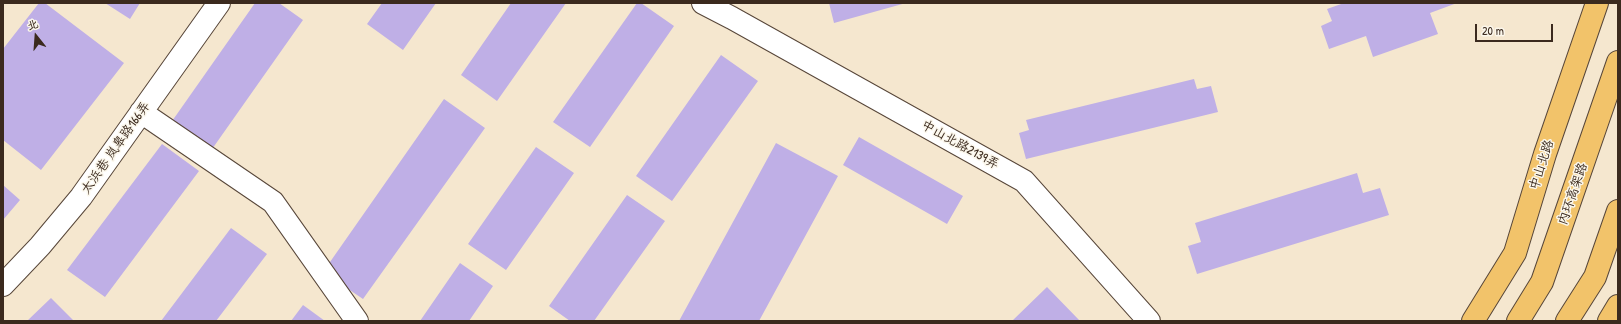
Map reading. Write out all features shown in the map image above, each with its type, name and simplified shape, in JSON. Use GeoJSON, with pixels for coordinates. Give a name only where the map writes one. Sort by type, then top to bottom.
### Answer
{"type":"FeatureCollection","features":[{"type":"Feature","properties":{"kind":"main road","name":"中山北路"},"geometry":{"type":"LineString","coordinates":[[1473,321],[1515,253],[1545,154],[1597,3]]}},
{"type":"Feature","properties":{"kind":"main road","name":"内环高架路"},"geometry":{"type":"LineString","coordinates":[[1518,321],[1542,282],[1618,62]]}},
{"type":"Feature","properties":{"kind":"main road"},"geometry":{"type":"LineString","coordinates":[[1567,321],[1595,277],[1618,211]]}},
{"type":"Feature","properties":{"kind":"main road"},"geometry":{"type":"LineString","coordinates":[[1609,321],[1618,306]]}},
{"type":"Feature","properties":{"kind":"street","name":"太浜巷 岚皋路166弄"},"geometry":{"type":"LineString","coordinates":[[3,285],[40,246],[81,197],[219,3]]}},
{"type":"Feature","properties":{"kind":"street","name":"中山北路2139弄"},"geometry":{"type":"LineString","coordinates":[[703,3],[1024,181],[1149,321]]}},
{"type":"Feature","properties":{"kind":"street"},"geometry":{"type":"LineString","coordinates":[[141,112],[273,202],[357,321]]}},
{"type":"Feature","properties":{"kind":"building"},"geometry":{"type":"Polygon","coordinates":[[[39,3],[45,3],[124,63],[41,170],[3,140],[3,49],[39,3]]]}},
{"type":"Feature","properties":{"kind":"building"},"geometry":{"type":"Polygon","coordinates":[[[105,3],[140,3],[130,19],[105,3]]]}},
{"type":"Feature","properties":{"kind":"building"},"geometry":{"type":"Polygon","coordinates":[[[255,3],[279,3],[303,20],[210,152],[170,124],[255,3]]]}},
{"type":"Feature","properties":{"kind":"building"},"geometry":{"type":"Polygon","coordinates":[[[382,3],[436,3],[403,50],[367,24],[382,3]]]}},
{"type":"Feature","properties":{"kind":"building"},"geometry":{"type":"Polygon","coordinates":[[[511,3],[566,3],[497,101],[461,75],[511,3]]]}},
{"type":"Feature","properties":{"kind":"building"},"geometry":{"type":"Polygon","coordinates":[[[637,3],[641,3],[674,26],[590,147],[553,122],[637,3]]]}},
{"type":"Feature","properties":{"kind":"building"},"geometry":{"type":"Polygon","coordinates":[[[829,3],[906,3],[834,23],[829,3]]]}},
{"type":"Feature","properties":{"kind":"building"},"geometry":{"type":"Polygon","coordinates":[[[1344,3],[1457,3],[1430,13],[1438,34],[1373,57],[1366,36],[1329,49],[1321,26],[1332,21],[1327,9],[1344,3]]]}},
{"type":"Feature","properties":{"kind":"building"},"geometry":{"type":"Polygon","coordinates":[[[721,55],[758,81],[672,201],[636,176],[721,55]]]}},
{"type":"Feature","properties":{"kind":"building"},"geometry":{"type":"Polygon","coordinates":[[[1194,79],[1197,89],[1211,86],[1218,112],[1026,159],[1019,133],[1029,130],[1026,120],[1194,79]]]}},
{"type":"Feature","properties":{"kind":"building"},"geometry":{"type":"Polygon","coordinates":[[[444,99],[485,128],[363,299],[323,272],[444,99]]]}},
{"type":"Feature","properties":{"kind":"building"},"geometry":{"type":"Polygon","coordinates":[[[859,137],[963,196],[947,224],[843,165],[859,137]]]}},
{"type":"Feature","properties":{"kind":"building"},"geometry":{"type":"Polygon","coordinates":[[[776,143],[838,176],[759,321],[679,321],[776,143]]]}},
{"type":"Feature","properties":{"kind":"building"},"geometry":{"type":"Polygon","coordinates":[[[162,144],[199,171],[105,297],[67,270],[162,144]]]}},
{"type":"Feature","properties":{"kind":"building"},"geometry":{"type":"Polygon","coordinates":[[[536,147],[574,173],[506,270],[468,244],[536,147]]]}},
{"type":"Feature","properties":{"kind":"building"},"geometry":{"type":"Polygon","coordinates":[[[1357,173],[1363,193],[1380,188],[1389,215],[1197,274],[1188,246],[1201,242],[1195,223],[1357,173]]]}},
{"type":"Feature","properties":{"kind":"building"},"geometry":{"type":"Polygon","coordinates":[[[3,185],[20,200],[3,220],[3,185]]]}},
{"type":"Feature","properties":{"kind":"building"},"geometry":{"type":"Polygon","coordinates":[[[627,195],[665,221],[594,321],[570,321],[549,306],[627,195]]]}},
{"type":"Feature","properties":{"kind":"building"},"geometry":{"type":"Polygon","coordinates":[[[231,228],[267,254],[216,321],[161,321],[231,228]]]}},
{"type":"Feature","properties":{"kind":"building"},"geometry":{"type":"Polygon","coordinates":[[[460,263],[493,286],[469,321],[420,321],[460,263]]]}},
{"type":"Feature","properties":{"kind":"building"},"geometry":{"type":"Polygon","coordinates":[[[1047,287],[1080,321],[1012,321],[1047,287]]]}},
{"type":"Feature","properties":{"kind":"building"},"geometry":{"type":"Polygon","coordinates":[[[51,298],[74,321],[27,321],[51,298]]]}},
{"type":"Feature","properties":{"kind":"building"},"geometry":{"type":"Polygon","coordinates":[[[303,305],[325,321],[291,321],[303,305]]]}}]}
